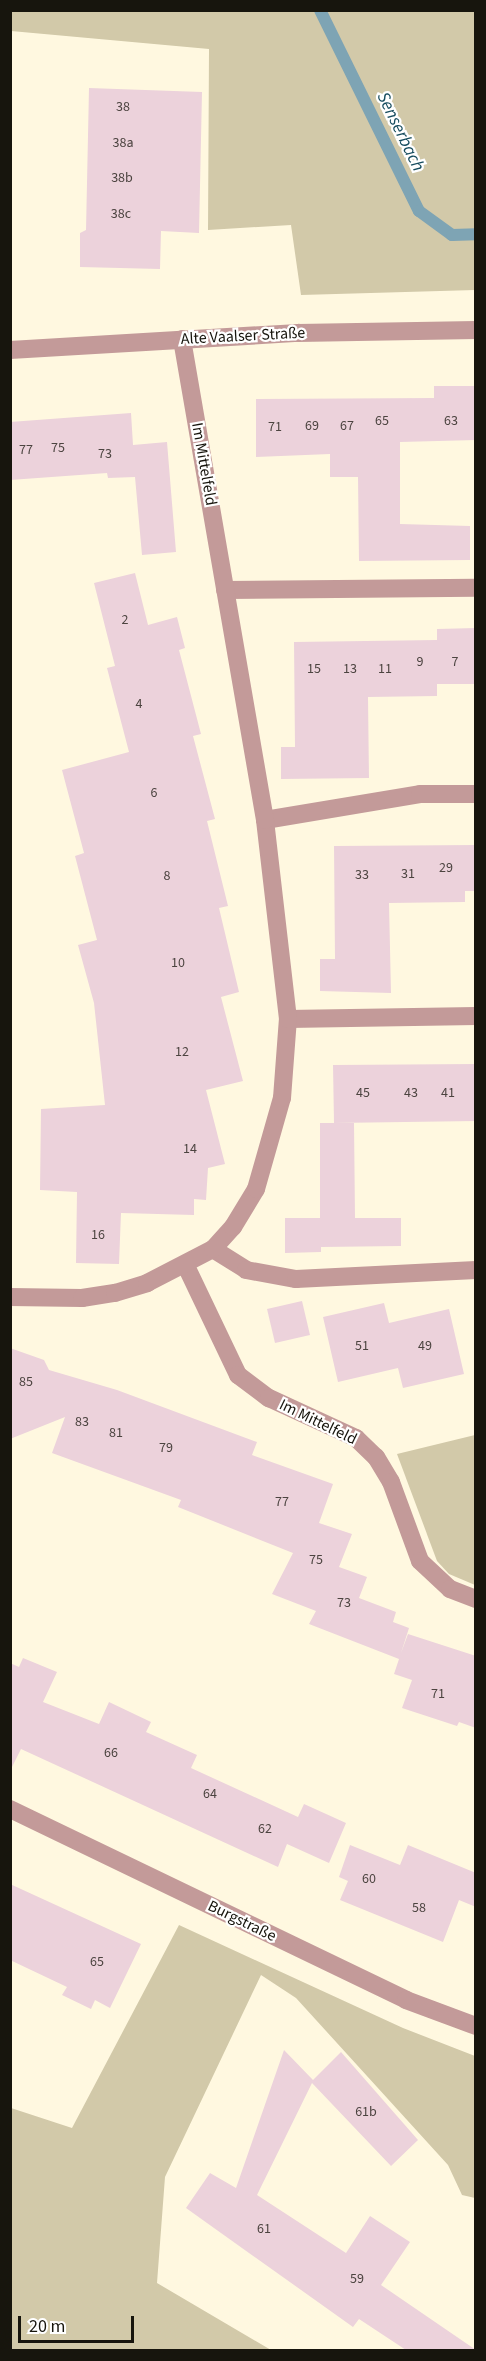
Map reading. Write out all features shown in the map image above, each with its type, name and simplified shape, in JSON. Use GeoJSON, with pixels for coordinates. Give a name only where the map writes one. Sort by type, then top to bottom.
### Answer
{"type":"FeatureCollection","features":[{"type":"Feature","properties":{"kind":"street","name":"Alte Vaalser Straße"},"geometry":{"type":"LineString","coordinates":[[10,350],[182,339],[476,330]]}},
{"type":"Feature","properties":{"kind":"street","name":"Im Mittelfeld"},"geometry":{"type":"LineString","coordinates":[[10,1297],[82,1298],[115,1293],[186,1266],[213,1249],[233,1227],[256,1189],[282,1098],[288,1019],[265,820],[182,339]]}},
{"type":"Feature","properties":{"kind":"street"},"geometry":{"type":"LineString","coordinates":[[225,590],[476,588]]}},
{"type":"Feature","properties":{"kind":"street"},"geometry":{"type":"LineString","coordinates":[[265,820],[420,794],[476,794]]}},
{"type":"Feature","properties":{"kind":"street"},"geometry":{"type":"LineString","coordinates":[[288,1019],[476,1016]]}},
{"type":"Feature","properties":{"kind":"street"},"geometry":{"type":"LineString","coordinates":[[213,1249],[246,1270],[296,1279],[476,1270]]}},
{"type":"Feature","properties":{"kind":"street","name":"Im Mittelfeld"},"geometry":{"type":"LineString","coordinates":[[186,1266],[238,1375],[269,1398],[356,1438],[376,1457],[391,1482],[420,1562],[450,1589],[476,1599]]}},
{"type":"Feature","properties":{"kind":"street","name":"Burgstraße"},"geometry":{"type":"LineString","coordinates":[[10,1809],[406,2000],[476,2026]]}},
{"type":"Feature","properties":{"kind":"shaded area"},"geometry":{"type":"Polygon","coordinates":[[[10,11],[475,11],[475,290],[301,295],[291,225],[208,230],[209,49],[11,31],[10,11]]]}},
{"type":"Feature","properties":{"kind":"shaded area"},"geometry":{"type":"Polygon","coordinates":[[[476,1435],[475,1585],[449,1574],[437,1561],[397,1454],[476,1435]]]}},
{"type":"Feature","properties":{"kind":"shaded area"},"geometry":{"type":"Polygon","coordinates":[[[179,1925],[403,2028],[475,2056],[475,2198],[462,2195],[448,2165],[296,1998],[261,1975],[165,2177],[157,2283],[271,2350],[11,2350],[11,2108],[72,2128],[179,1925]]]}},
{"type":"Feature","properties":{"kind":"building"},"geometry":{"type":"Polygon","coordinates":[[[89,88],[202,92],[199,233],[161,231],[160,269],[80,267],[80,233],[86,230],[89,88]]]}},
{"type":"Feature","properties":{"kind":"building"},"geometry":{"type":"Polygon","coordinates":[[[434,386],[476,386],[476,440],[400,442],[400,524],[470,526],[470,560],[359,561],[358,477],[330,477],[330,454],[256,457],[256,399],[434,398],[434,386]]]}},
{"type":"Feature","properties":{"kind":"building"},"geometry":{"type":"Polygon","coordinates":[[[131,413],[133,445],[167,442],[176,552],[142,555],[135,477],[108,478],[107,473],[10,480],[10,422],[131,413]]]}},
{"type":"Feature","properties":{"kind":"building"},"geometry":{"type":"Polygon","coordinates":[[[135,573],[148,625],[177,617],[185,648],[179,650],[201,734],[193,736],[215,819],[207,821],[228,906],[219,908],[239,992],[221,997],[243,1081],[206,1090],[225,1164],[208,1168],[206,1200],[194,1199],[194,1215],[121,1213],[119,1264],[76,1263],[77,1192],[40,1190],[41,1109],[105,1105],[94,1003],[78,945],[97,940],[75,856],[84,853],[62,770],[129,752],[107,668],[115,666],[94,583],[135,573]]]}},
{"type":"Feature","properties":{"kind":"building"},"geometry":{"type":"Polygon","coordinates":[[[476,628],[476,684],[437,684],[437,696],[368,697],[369,778],[281,779],[281,747],[295,747],[294,642],[437,640],[437,629],[476,628]]]}},
{"type":"Feature","properties":{"kind":"building"},"geometry":{"type":"Polygon","coordinates":[[[476,845],[476,891],[465,891],[465,902],[389,903],[391,993],[320,991],[320,959],[335,959],[334,846],[476,845]]]}},
{"type":"Feature","properties":{"kind":"building"},"geometry":{"type":"Polygon","coordinates":[[[476,1064],[476,1121],[334,1123],[333,1065],[476,1064]]]}},
{"type":"Feature","properties":{"kind":"building"},"geometry":{"type":"Polygon","coordinates":[[[320,1123],[354,1123],[355,1218],[401,1218],[401,1246],[321,1247],[321,1252],[285,1253],[285,1218],[320,1218],[320,1123]]]}},
{"type":"Feature","properties":{"kind":"building"},"geometry":{"type":"Polygon","coordinates":[[[302,1301],[310,1335],[275,1343],[267,1309],[302,1301]]]}},
{"type":"Feature","properties":{"kind":"building"},"geometry":{"type":"Polygon","coordinates":[[[384,1303],[389,1323],[449,1309],[464,1374],[403,1388],[398,1368],[338,1382],[323,1317],[384,1303]]]}},
{"type":"Feature","properties":{"kind":"building"},"geometry":{"type":"Polygon","coordinates":[[[10,1348],[44,1360],[49,1370],[117,1390],[257,1442],[252,1455],[333,1484],[319,1523],[352,1534],[339,1567],[367,1577],[359,1598],[396,1612],[393,1622],[409,1628],[401,1653],[408,1634],[476,1656],[476,1728],[459,1722],[457,1726],[402,1708],[412,1680],[394,1674],[399,1659],[309,1624],[316,1611],[272,1594],[293,1553],[178,1507],[181,1500],[52,1453],[65,1417],[10,1439],[10,1348]]]}},
{"type":"Feature","properties":{"kind":"building"},"geometry":{"type":"Polygon","coordinates":[[[23,1658],[57,1672],[43,1702],[99,1724],[109,1702],[151,1722],[146,1732],[197,1755],[191,1768],[298,1817],[304,1804],[346,1823],[329,1863],[287,1844],[278,1867],[21,1749],[10,1771],[10,1663],[19,1667],[23,1658]]]}},
{"type":"Feature","properties":{"kind":"building"},"geometry":{"type":"Polygon","coordinates":[[[350,1845],[400,1865],[408,1845],[476,1873],[476,1907],[459,1900],[443,1942],[340,1900],[348,1881],[339,1877],[350,1845]]]}},
{"type":"Feature","properties":{"kind":"building"},"geometry":{"type":"Polygon","coordinates":[[[10,1884],[141,1944],[110,2008],[95,2000],[91,2009],[62,1995],[67,1987],[10,1960],[10,1884]]]}},
{"type":"Feature","properties":{"kind":"building"},"geometry":{"type":"Polygon","coordinates":[[[284,2050],[313,2080],[341,2052],[418,2140],[391,2166],[312,2083],[257,2195],[346,2253],[370,2216],[410,2242],[381,2285],[476,2350],[406,2350],[359,2319],[353,2327],[186,2208],[210,2173],[236,2188],[284,2050]]]}},
{"type":"Feature","properties":{"kind":"waterway","name":"Senserbach"},"geometry":{"type":"LineString","coordinates":[[320,10],[419,211],[452,235],[476,234]]}}]}
